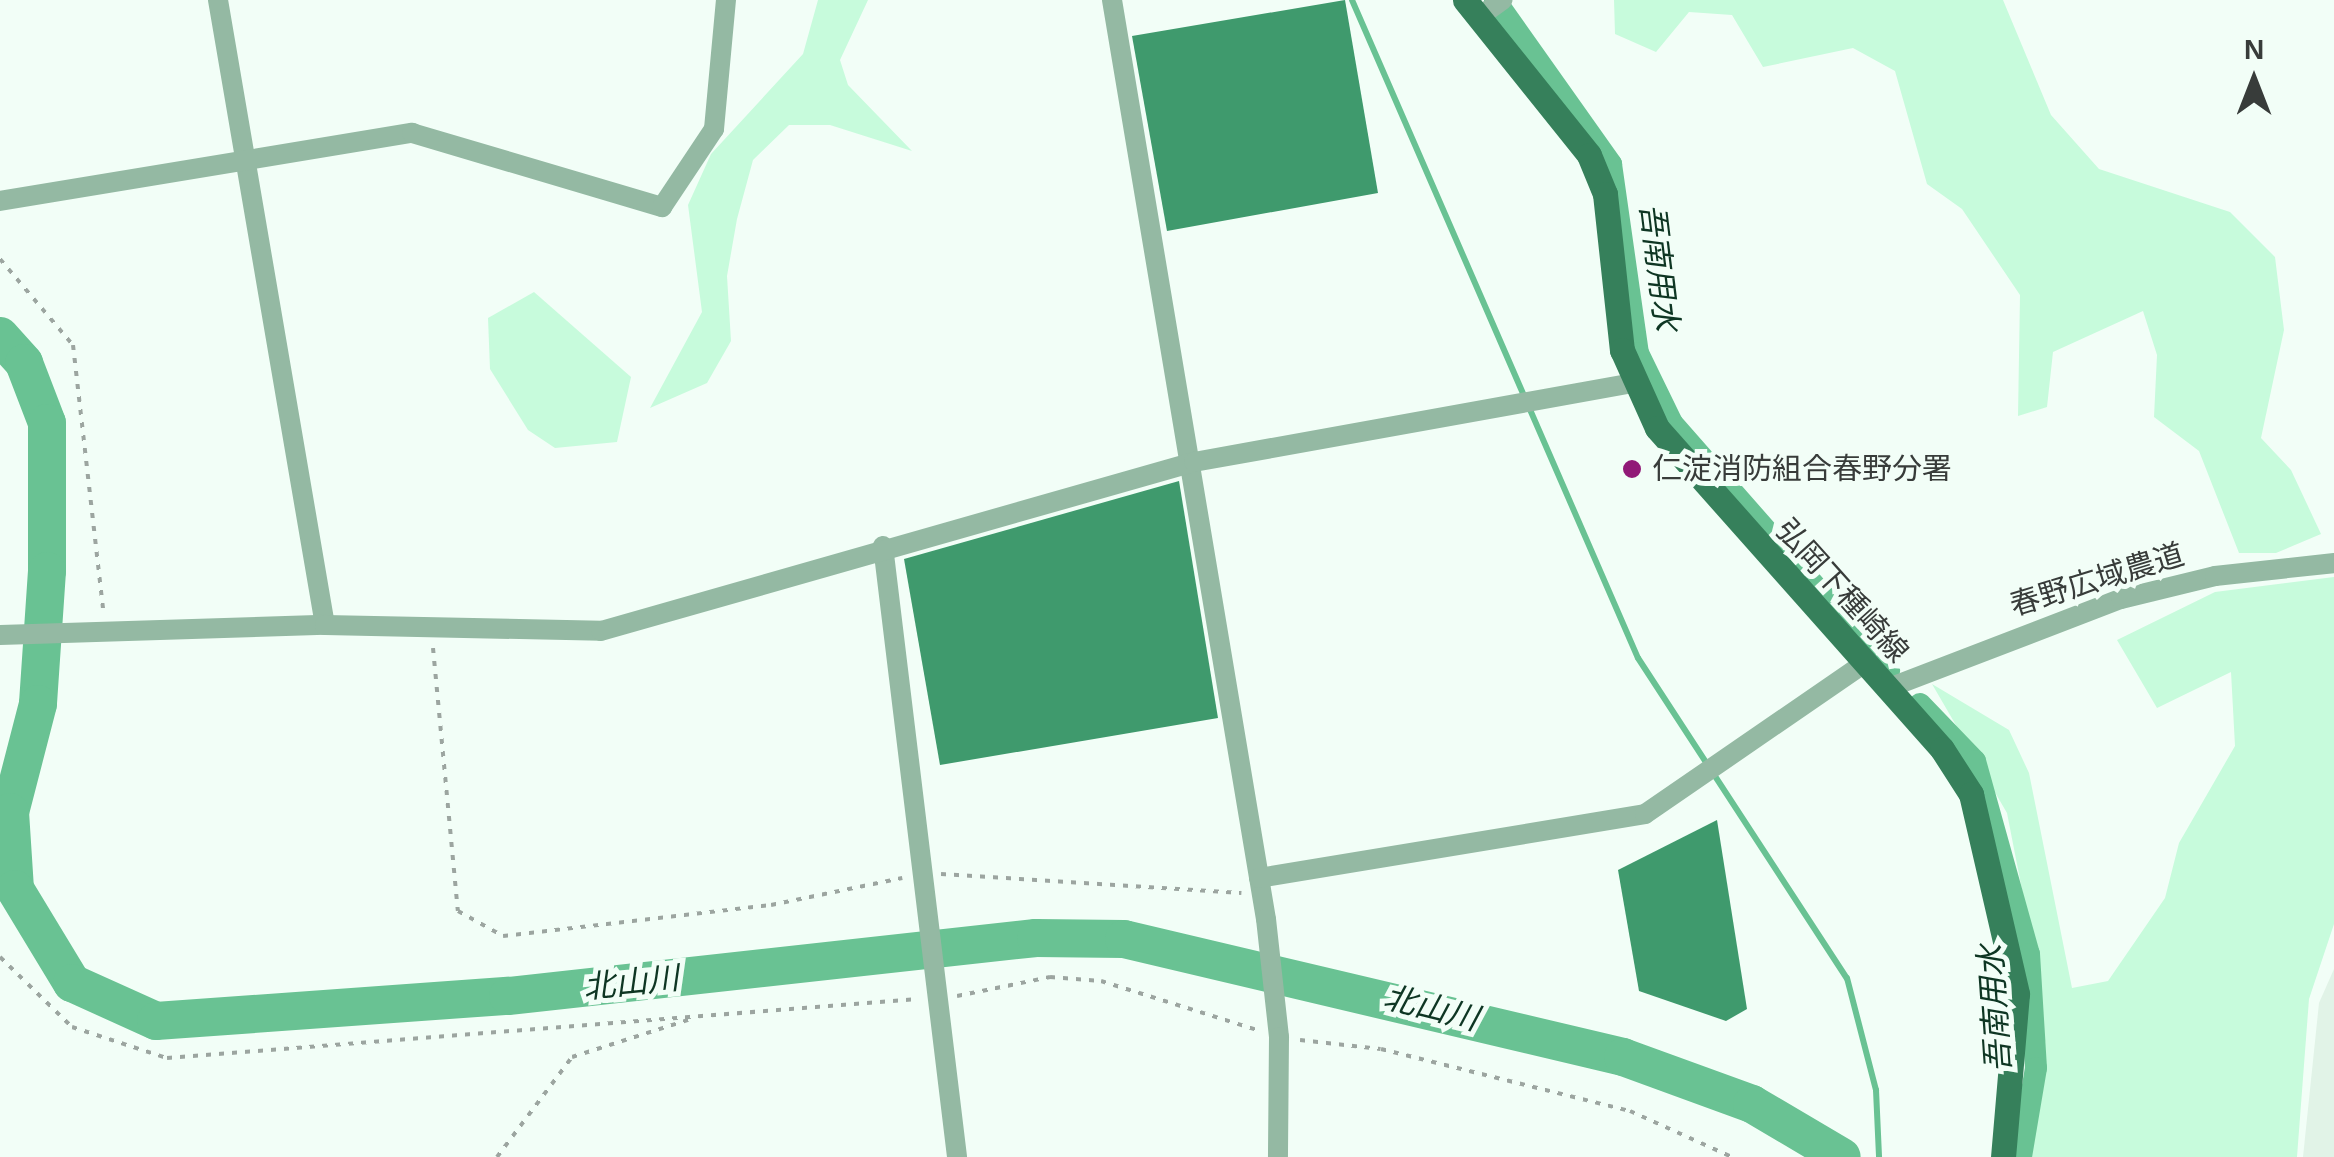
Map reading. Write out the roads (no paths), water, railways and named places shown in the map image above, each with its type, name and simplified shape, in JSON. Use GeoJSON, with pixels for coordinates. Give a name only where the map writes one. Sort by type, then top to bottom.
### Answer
{"type":"FeatureCollection","features":[{"type":"Feature","properties":{"kind":"main road","name":"弘岡下種崎線"},"geometry":{"type":"LineString","coordinates":[[1483,7],[1560,111],[1606,194],[1633,383],[1656,428],[1959,770],[1989,857],[2018,1019],[2003,1157]]}},
{"type":"Feature","properties":{"kind":"street"},"geometry":{"type":"LineString","coordinates":[[218,0],[324,625]]}},
{"type":"Feature","properties":{"kind":"street"},"geometry":{"type":"LineString","coordinates":[[0,201],[423,134],[662,207],[714,129],[726,0]]}},
{"type":"Feature","properties":{"kind":"street"},"geometry":{"type":"LineString","coordinates":[[1112,0],[1194,462],[1266,919],[1279,1037],[1278,1157]]}},
{"type":"Feature","properties":{"kind":"street"},"geometry":{"type":"LineString","coordinates":[[0,635],[324,625],[602,631],[884,546],[1194,462],[1633,383]]}},
{"type":"Feature","properties":{"kind":"street"},"geometry":{"type":"LineString","coordinates":[[884,546],[932,899],[958,1157]]}},
{"type":"Feature","properties":{"kind":"street","name":"春野広域農道"},"geometry":{"type":"LineString","coordinates":[[1886,689],[2122,599],[2214,576],[2334,563]]}},
{"type":"Feature","properties":{"kind":"street"},"geometry":{"type":"LineString","coordinates":[[1260,887],[1645,814],[1862,665]]}},
{"type":"Feature","properties":{"kind":"waterway"},"geometry":{"type":"LineString","coordinates":[[1352,0],[1638,658],[1847,978],[1876,1090],[1879,1157]]}},
{"type":"Feature","properties":{"kind":"waterway","name":"吾南用水"},"geometry":{"type":"LineString","coordinates":[[1495,0],[1611,164],[1638,353],[1672,423],[1889,670]]}},
{"type":"Feature","properties":{"kind":"waterway","name":"北山川"},"geometry":{"type":"LineString","coordinates":[[0,336],[24,363],[47,423],[47,571],[38,704],[10,812],[15,889],[72,983],[156,1021],[508,996],[1036,938],[1124,939],[1623,1057],[1752,1104],[1842,1157]]}},
{"type":"Feature","properties":{"kind":"waterway","name":"吾南用水"},"geometry":{"type":"LineString","coordinates":[[1920,704],[1975,761],[2029,954],[2036,1068],[2021,1157]]}},
{"type":"Feature","properties":{"kind":"place","name":"仁淀消防組合春野分署"},"geometry":{"type":"Point","coordinates":[1632,469]}}]}
